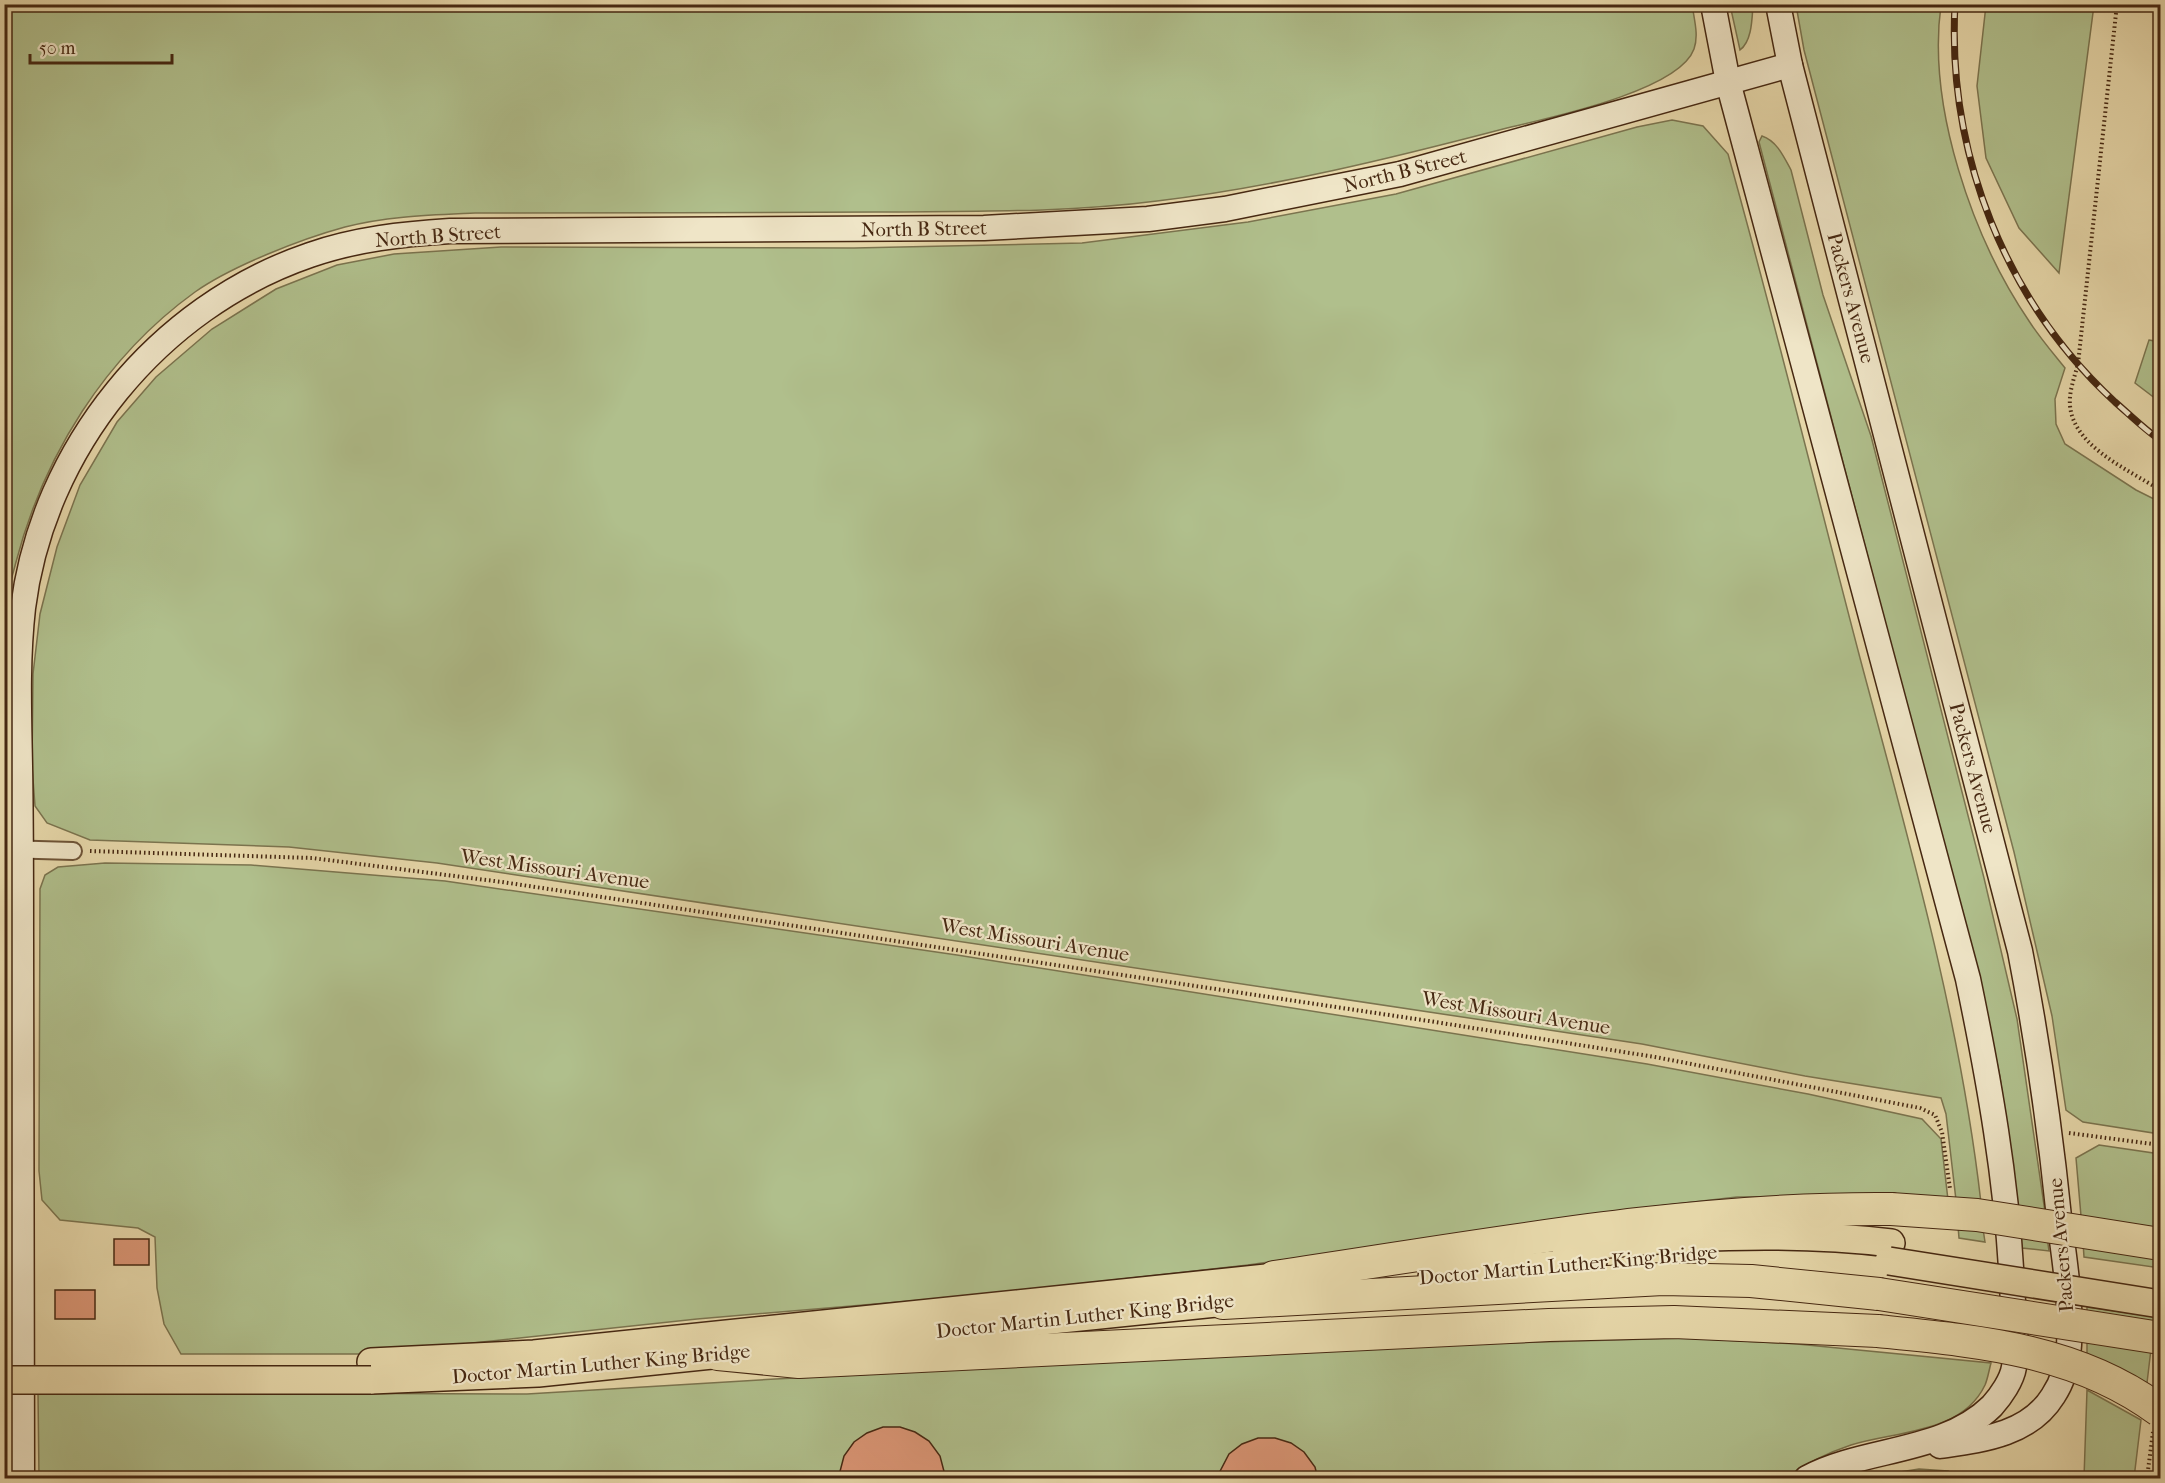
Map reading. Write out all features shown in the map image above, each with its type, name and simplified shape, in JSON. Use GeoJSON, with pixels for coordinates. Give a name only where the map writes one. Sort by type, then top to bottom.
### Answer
{"type":"FeatureCollection","features":[{"type":"Feature","properties":{"kind":"highway"},"geometry":{"type":"LineString","coordinates":[[1274,1277],[1678,1219],[1830,1209],[1891,1209],[1977,1215],[2160,1244]]}},
{"type":"Feature","properties":{"kind":"highway"},"geometry":{"type":"LineString","coordinates":[[1223,1303],[1663,1279],[1751,1281],[1879,1294],[2160,1338]]}},
{"type":"Feature","properties":{"kind":"highway"},"geometry":{"type":"LineString","coordinates":[[718,1354],[758,1360],[799,1362],[1549,1325],[1674,1322],[1793,1325],[1878,1331],[1999,1344],[2052,1356],[2107,1379],[2160,1411]]}},
{"type":"Feature","properties":{"kind":"main road","name":"Packers Avenue"},"geometry":{"type":"LineString","coordinates":[[1713,4],[1728,82],[1968,979],[1988,1076],[2009,1226],[2014,1368],[2004,1390],[1991,1406],[1963,1428],[1920,1445],[1828,1467],[1808,1479]]}},
{"type":"Feature","properties":{"kind":"main road","name":"Packers Avenue"},"geometry":{"type":"LineString","coordinates":[[1778,4],[1790,65],[2020,951],[2038,1043],[2050,1131],[2067,1296],[2069,1344],[2065,1371],[2053,1397],[2035,1416],[2013,1431],[1989,1438],[1940,1446],[1920,1445]]}},
{"type":"Feature","properties":{"kind":"main road","name":"North B Street"},"geometry":{"type":"LineString","coordinates":[[22,1479],[13,849],[18,657],[23,604],[33,558],[52,500],[88,429],[111,397],[140,365],[193,316],[230,292],[266,273],[310,255],[355,242],[401,234],[450,231],[984,228],[1148,219],[1225,209],[1400,174],[1790,65]]}},
{"type":"Feature","properties":{"kind":"main road","name":"Doctor Martin Luther King Bridge"},"geometry":{"type":"LineString","coordinates":[[4,1380],[371,1371],[1274,1277],[1714,1236],[1799,1235],[2160,1304]]}},
{"type":"Feature","properties":{"kind":"main road","name":"Doctor Martin Luther King Bridge"},"geometry":{"type":"LineString","coordinates":[[4,1362],[538,1373],[1223,1303],[1382,1282],[1676,1254],[1779,1250],[1890,1252],[2160,1285]]}},
{"type":"Feature","properties":{"kind":"street"},"geometry":{"type":"LineString","coordinates":[[13,849],[73,851]]}},
{"type":"Feature","properties":{"kind":"path"},"geometry":{"type":"LineString","coordinates":[[2117,4],[2078,364],[2070,398],[2072,413],[2079,432],[2095,448],[2160,490]]}},
{"type":"Feature","properties":{"kind":"path","name":"West Missouri Avenue"},"geometry":{"type":"LineString","coordinates":[[73,851],[312,858],[502,882],[1429,1021],[1655,1057],[1816,1086],[1920,1108],[1935,1115],[1942,1132],[1951,1200]]}},
{"type":"Feature","properties":{"kind":"path"},"geometry":{"type":"LineString","coordinates":[[2050,1131],[2160,1145]]}},
{"type":"Feature","properties":{"kind":"green space"},"geometry":{"type":"Polygon","coordinates":[[[5,4],[1692,4],[1696,38],[1694,49],[1683,64],[1664,78],[1639,90],[1580,110],[1377,161],[1289,180],[1201,195],[1122,205],[1018,211],[442,214],[361,223],[308,239],[247,263],[195,292],[163,318],[106,378],[82,411],[43,484],[16,562],[5,611],[5,4]]]}},
{"type":"Feature","properties":{"kind":"green space"},"geometry":{"type":"Polygon","coordinates":[[[1730,5],[1753,5],[1749,35],[1740,50],[1730,5]]]}},
{"type":"Feature","properties":{"kind":"green space"},"geometry":{"type":"Polygon","coordinates":[[[1796,5],[1941,5],[1938,44],[1941,85],[1958,169],[1972,211],[2008,287],[2033,327],[2065,368],[2055,399],[2056,424],[2065,444],[2136,490],[2160,502],[2160,1134],[2083,1122],[2066,1110],[2052,1016],[2014,852],[1804,50],[1796,5]]]}},
{"type":"Feature","properties":{"kind":"green space"},"geometry":{"type":"Polygon","coordinates":[[[1986,5],[2094,5],[2059,273],[2019,228],[1986,158],[1977,86],[1986,5]]]}},
{"type":"Feature","properties":{"kind":"green space"},"geometry":{"type":"Polygon","coordinates":[[[1672,120],[1703,126],[1728,154],[1931,929],[1960,1065],[1981,1203],[1956,1200],[1946,1114],[1941,1098],[1805,1076],[1642,1044],[437,863],[289,847],[90,840],[47,823],[35,806],[32,766],[33,674],[40,614],[57,547],[80,485],[117,422],[156,377],[212,329],[276,289],[337,265],[394,254],[501,247],[854,248],[1082,243],[1248,222],[1396,194],[1637,127],[1672,120]]]}},
{"type":"Feature","properties":{"kind":"green space"},"geometry":{"type":"Polygon","coordinates":[[[1762,136],[1776,146],[1791,170],[1823,295],[1871,436],[1984,878],[2017,1019],[2045,1212],[2017,1208],[2000,1077],[1983,996],[1759,142],[1762,136]]]}},
{"type":"Feature","properties":{"kind":"green space"},"geometry":{"type":"Polygon","coordinates":[[[2149,340],[2160,342],[2160,402],[2135,383],[2149,340]]]}},
{"type":"Feature","properties":{"kind":"green space"},"geometry":{"type":"Polygon","coordinates":[[[105,863],[251,865],[445,881],[957,955],[1647,1064],[1808,1094],[1922,1119],[1941,1139],[1948,1200],[1890,1195],[1737,1197],[1658,1206],[1248,1265],[970,1296],[697,1319],[371,1354],[181,1354],[164,1324],[157,1288],[155,1237],[138,1228],[60,1220],[42,1200],[39,1171],[40,889],[45,875],[58,867],[105,863]]]}},
{"type":"Feature","properties":{"kind":"green space"},"geometry":{"type":"Polygon","coordinates":[[[4,1023],[9,1026],[8,1176],[4,1176],[4,1023]]]}},
{"type":"Feature","properties":{"kind":"green space"},"geometry":{"type":"Polygon","coordinates":[[[2099,1145],[2160,1154],[2160,1230],[2081,1216],[2076,1158],[2099,1145]]]}},
{"type":"Feature","properties":{"kind":"green space"},"geometry":{"type":"Polygon","coordinates":[[[1958,1226],[1983,1229],[1985,1242],[1959,1238],[1958,1226]]]}},
{"type":"Feature","properties":{"kind":"green space"},"geometry":{"type":"Polygon","coordinates":[[[2020,1234],[2047,1237],[2049,1251],[2022,1248],[2020,1234]]]}},
{"type":"Feature","properties":{"kind":"green space"},"geometry":{"type":"Polygon","coordinates":[[[2083,1242],[2160,1255],[2160,1268],[2084,1257],[2083,1242]]]}},
{"type":"Feature","properties":{"kind":"green space"},"geometry":{"type":"Polygon","coordinates":[[[2087,1307],[2157,1317],[2155,1324],[2087,1313],[2087,1307]]]}},
{"type":"Feature","properties":{"kind":"green space"},"geometry":{"type":"Polygon","coordinates":[[[1686,1338],[1797,1344],[1991,1363],[1985,1385],[1974,1401],[1961,1413],[1926,1428],[1842,1448],[1785,1478],[39,1478],[38,1392],[527,1394],[775,1379],[1470,1344],[1686,1338]]]}},
{"type":"Feature","properties":{"kind":"green space"},"geometry":{"type":"Polygon","coordinates":[[[2087,1339],[2151,1349],[2147,1383],[2087,1355],[2087,1339]]]}},
{"type":"Feature","properties":{"kind":"green space"},"geometry":{"type":"Polygon","coordinates":[[[2087,1390],[2141,1420],[2134,1478],[2084,1478],[2087,1390]]]}},
{"type":"Feature","properties":{"kind":"green space"},"geometry":{"type":"Polygon","coordinates":[[[10,1393],[9,1478],[5,1478],[5,1400],[10,1393]]]}},
{"type":"Feature","properties":{"kind":"green space"},"geometry":{"type":"Polygon","coordinates":[[[1919,1469],[1948,1471],[1963,1478],[1862,1478],[1919,1469]]]}},
{"type":"Feature","properties":{"kind":"building"},"geometry":{"type":"Polygon","coordinates":[[[114,1239],[149,1239],[149,1265],[114,1265],[114,1239]]]}},
{"type":"Feature","properties":{"kind":"building"},"geometry":{"type":"Polygon","coordinates":[[[55,1290],[95,1290],[95,1319],[55,1319],[55,1290]]]}},
{"type":"Feature","properties":{"kind":"building"},"geometry":{"type":"Polygon","coordinates":[[[883,1427],[900,1427],[915,1432],[929,1441],[940,1456],[946,1479],[838,1479],[844,1456],[854,1442],[867,1433],[883,1427]]]}},
{"type":"Feature","properties":{"kind":"building"},"geometry":{"type":"Polygon","coordinates":[[[1258,1438],[1275,1438],[1291,1443],[1304,1452],[1315,1467],[1318,1479],[1216,1479],[1229,1454],[1242,1444],[1258,1438]]]}},
{"type":"Feature","properties":{"kind":"railway"},"geometry":{"type":"LineString","coordinates":[[1955,4],[1955,60],[1961,115],[1973,169],[1991,221],[2014,271],[2042,318],[2076,362],[2115,402],[2160,440]]}}]}
